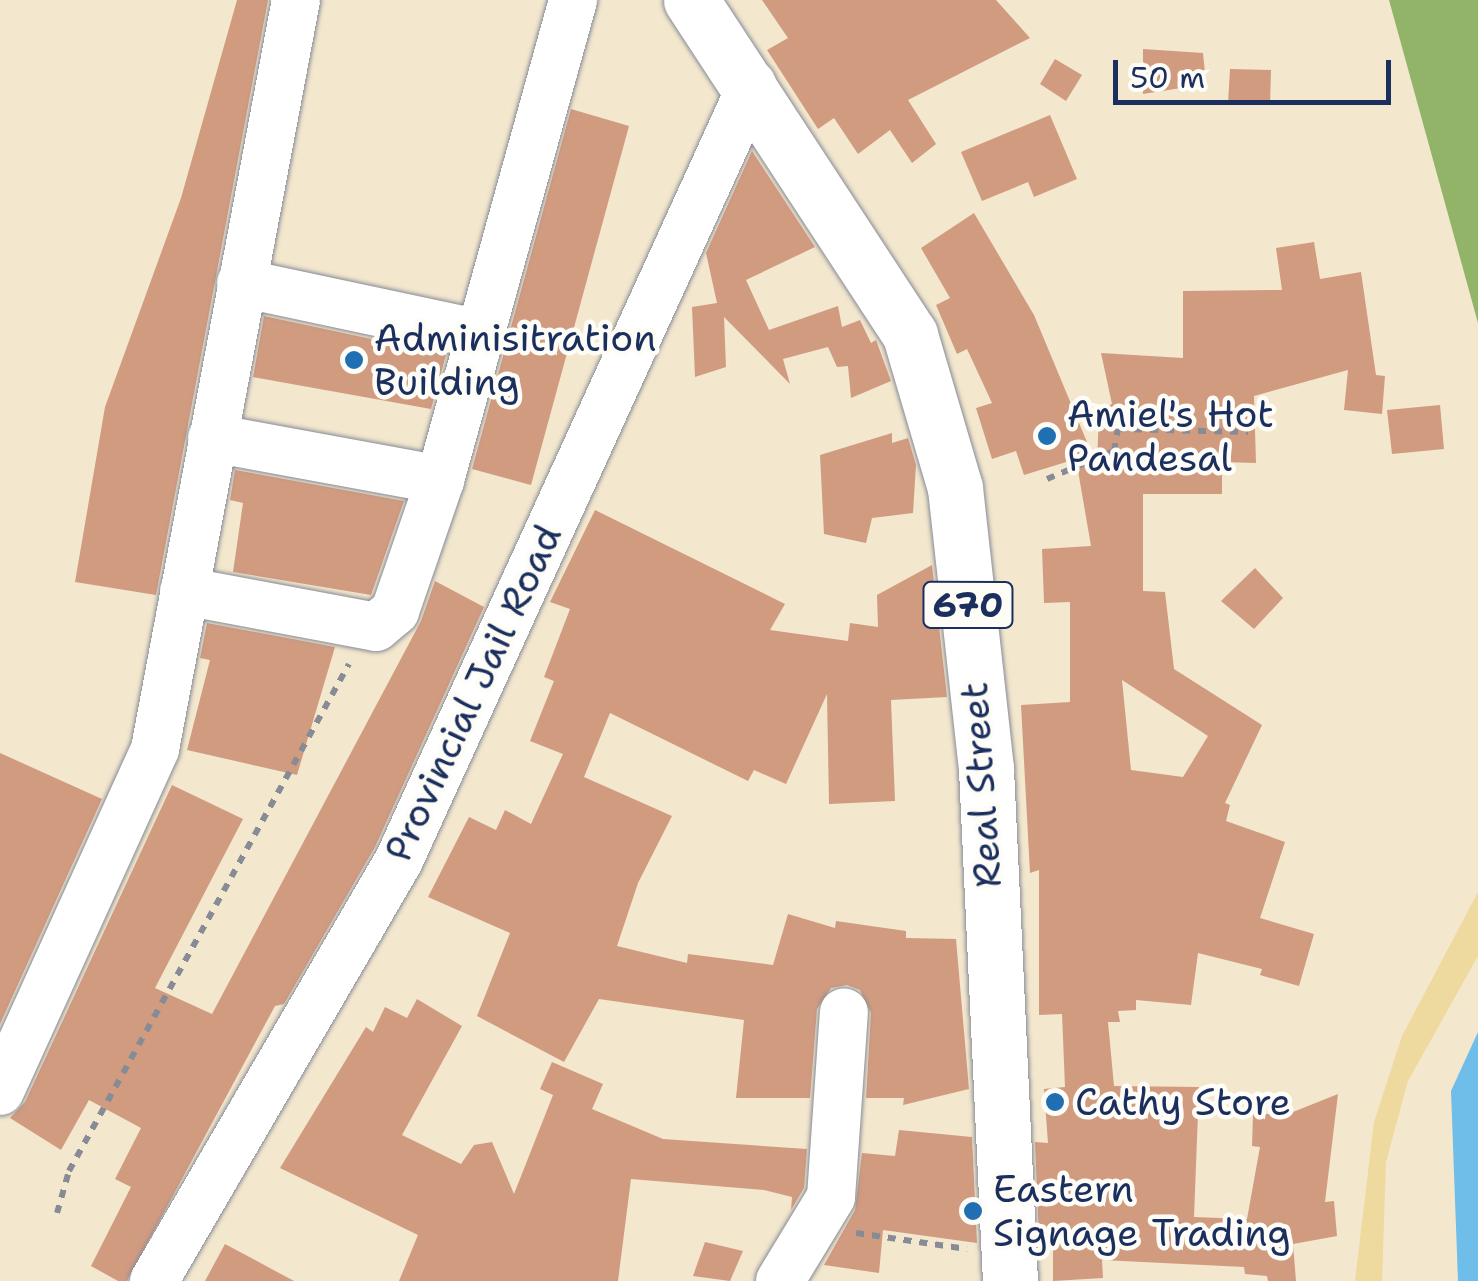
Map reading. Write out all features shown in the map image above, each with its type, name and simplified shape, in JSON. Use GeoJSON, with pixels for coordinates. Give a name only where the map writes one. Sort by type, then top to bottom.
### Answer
{"type":"FeatureCollection","features":[{"type":"Feature","properties":{"kind":"main road","name":"Real Street"},"geometry":{"type":"LineString","coordinates":[[691,0],[752,85],[910,335],[955,488],[986,769],[1009,1266]]}},
{"type":"Feature","properties":{"kind":"street"},"geometry":{"type":"LineString","coordinates":[[0,1091],[154,749],[296,0]]}},
{"type":"Feature","properties":{"kind":"street"},"geometry":{"type":"LineString","coordinates":[[184,591],[376,627],[394,611],[440,480],[573,0]]}},
{"type":"Feature","properties":{"kind":"street","name":"Provincial Jail Road"},"geometry":{"type":"LineString","coordinates":[[154,1281],[399,860],[752,85]]}},
{"type":"Feature","properties":{"kind":"street"},"geometry":{"type":"LineString","coordinates":[[241,283],[480,334]]}},
{"type":"Feature","properties":{"kind":"street"},"geometry":{"type":"LineString","coordinates":[[212,438],[440,480]]}},
{"type":"Feature","properties":{"kind":"street"},"geometry":{"type":"LineString","coordinates":[[780,1281],[831,1197],[844,1012]]}},
{"type":"Feature","properties":{"kind":"path"},"geometry":{"type":"LineString","coordinates":[[1046,479],[1114,450],[1118,429],[1248,432]]}},
{"type":"Feature","properties":{"kind":"path"},"geometry":{"type":"LineString","coordinates":[[57,1212],[70,1171],[118,1081],[279,786],[376,627]]}},
{"type":"Feature","properties":{"kind":"path"},"geometry":{"type":"LineString","coordinates":[[813,1226],[1009,1266]]}},
{"type":"Feature","properties":{"kind":"green space"},"geometry":{"type":"Polygon","coordinates":[[[1389,0],[1478,0],[1478,323],[1389,0]]]}},
{"type":"Feature","properties":{"kind":"sand"},"geometry":{"type":"Polygon","coordinates":[[[1478,892],[1478,956],[1408,1081],[1386,1162],[1382,1281],[1355,1281],[1374,1122],[1402,1036],[1478,892]]]}},
{"type":"Feature","properties":{"kind":"water"},"geometry":{"type":"Polygon","coordinates":[[[1478,1032],[1478,1281],[1458,1281],[1451,1091],[1478,1032]]]}},
{"type":"Feature","properties":{"kind":"building"},"geometry":{"type":"Polygon","coordinates":[[[237,0],[268,0],[156,595],[75,582],[105,407],[181,198],[237,0]]]}},
{"type":"Feature","properties":{"kind":"building"},"geometry":{"type":"Polygon","coordinates":[[[762,0],[996,0],[1030,38],[908,100],[936,144],[912,163],[890,130],[858,154],[834,118],[818,129],[767,50],[788,38],[762,0]]]}},
{"type":"Feature","properties":{"kind":"building"},"geometry":{"type":"Polygon","coordinates":[[[1143,49],[1203,53],[1206,84],[1143,94],[1143,49]]]}},
{"type":"Feature","properties":{"kind":"building"},"geometry":{"type":"Polygon","coordinates":[[[1055,59],[1082,75],[1066,101],[1040,84],[1055,59]]]}},
{"type":"Feature","properties":{"kind":"building"},"geometry":{"type":"Polygon","coordinates":[[[1230,69],[1271,70],[1270,105],[1228,104],[1230,69]]]}},
{"type":"Feature","properties":{"kind":"building"},"geometry":{"type":"Polygon","coordinates":[[[571,109],[629,126],[531,485],[472,469],[571,109]]]}},
{"type":"Feature","properties":{"kind":"building"},"geometry":{"type":"Polygon","coordinates":[[[1050,115],[1077,179],[1034,197],[1028,182],[982,201],[961,152],[1050,115]]]}},
{"type":"Feature","properties":{"kind":"building"},"geometry":{"type":"Polygon","coordinates":[[[752,151],[815,247],[746,280],[769,330],[838,306],[842,327],[860,320],[871,343],[876,340],[891,381],[851,398],[848,366],[837,367],[828,347],[783,359],[790,384],[724,317],[726,367],[695,377],[692,307],[717,303],[706,253],[752,151]]]}},
{"type":"Feature","properties":{"kind":"building"},"geometry":{"type":"Polygon","coordinates":[[[974,213],[1034,315],[1097,466],[1099,410],[1112,404],[1101,353],[1183,358],[1183,291],[1282,290],[1276,248],[1314,242],[1320,279],[1361,272],[1376,375],[1385,376],[1382,414],[1344,410],[1348,370],[1254,396],[1256,463],[1222,462],[1222,494],[1143,494],[1143,591],[1165,592],[1174,669],[1262,725],[1225,803],[1230,805],[1226,821],[1285,842],[1260,918],[1314,934],[1299,986],[1260,975],[1262,969],[1198,953],[1191,1005],[1136,1000],[1136,1010],[1118,1011],[1120,1022],[1108,1022],[1114,1086],[1199,1087],[1194,1217],[1247,1219],[1260,1147],[1252,1146],[1253,1114],[1288,1114],[1338,1094],[1325,1202],[1334,1201],[1337,1236],[1293,1244],[1296,1281],[1268,1281],[1267,1276],[1245,1274],[1244,1267],[1102,1260],[1103,1278],[1053,1281],[1053,1235],[1039,1236],[1035,1142],[1048,1143],[1044,1089],[1065,1087],[1062,1014],[1039,1015],[1039,870],[1030,873],[1021,705],[1070,702],[1070,602],[1044,603],[1042,549],[1091,546],[1076,459],[1024,475],[1016,451],[992,459],[976,408],[992,403],[967,349],[957,354],[936,305],[950,298],[921,248],[974,213]],[[1122,680],[1131,770],[1183,777],[1208,736],[1122,680]]]}},
{"type":"Feature","properties":{"kind":"building","name":"Adminisitration Building"},"geometry":{"type":"Polygon","coordinates":[[[264,316],[446,355],[431,409],[253,377],[264,316]]]}},
{"type":"Feature","properties":{"kind":"building"},"geometry":{"type":"Polygon","coordinates":[[[1440,405],[1444,449],[1392,454],[1387,410],[1440,405]]]}},
{"type":"Feature","properties":{"kind":"building"},"geometry":{"type":"Polygon","coordinates":[[[892,433],[892,443],[908,438],[916,465],[913,513],[872,518],[866,543],[824,534],[820,455],[892,433]]]}},
{"type":"Feature","properties":{"kind":"building"},"geometry":{"type":"Polygon","coordinates":[[[235,470],[404,501],[371,595],[233,572],[243,503],[230,500],[235,470]]]}},
{"type":"Feature","properties":{"kind":"building"},"geometry":{"type":"Polygon","coordinates":[[[595,510],[785,604],[770,630],[848,641],[850,623],[878,627],[877,595],[932,565],[947,697],[891,700],[895,801],[829,804],[827,694],[786,784],[754,770],[748,781],[610,713],[584,777],[672,816],[638,883],[617,946],[687,963],[688,954],[773,965],[788,914],[835,928],[836,921],[906,931],[906,938],[956,939],[969,1089],[903,1105],[904,1098],[866,1098],[871,1013],[860,990],[847,985],[831,988],[817,1009],[810,1098],[736,1098],[744,1020],[599,999],[564,1062],[477,1016],[510,933],[428,897],[469,817],[496,830],[505,810],[531,824],[563,754],[530,741],[554,681],[544,677],[570,609],[550,602],[595,510]]]}},
{"type":"Feature","properties":{"kind":"building"},"geometry":{"type":"Polygon","coordinates":[[[1255,568],[1283,598],[1254,629],[1221,601],[1255,568]]]}},
{"type":"Feature","properties":{"kind":"building"},"geometry":{"type":"Polygon","coordinates":[[[435,581],[484,607],[375,847],[284,1004],[275,1006],[127,1281],[118,1281],[91,1266],[131,1187],[115,1179],[141,1128],[89,1100],[61,1150],[10,1118],[25,1102],[172,785],[243,819],[155,988],[212,1014],[421,621],[435,581]]]}},
{"type":"Feature","properties":{"kind":"building"},"geometry":{"type":"Polygon","coordinates":[[[207,623],[335,647],[297,775],[187,750],[210,660],[200,658],[207,623]]]}},
{"type":"Feature","properties":{"kind":"building"},"geometry":{"type":"Polygon","coordinates":[[[0,753],[102,799],[0,1024],[0,753]]]}},
{"type":"Feature","properties":{"kind":"building"},"geometry":{"type":"Polygon","coordinates":[[[417,999],[462,1026],[402,1135],[461,1164],[474,1145],[492,1142],[514,1194],[553,1095],[540,1089],[552,1062],[603,1084],[592,1109],[663,1139],[807,1149],[804,1188],[791,1210],[792,1197],[764,1190],[631,1179],[618,1281],[399,1281],[418,1235],[280,1168],[366,1027],[373,1032],[385,1007],[407,1018],[417,999]]]}},
{"type":"Feature","properties":{"kind":"building"},"geometry":{"type":"Polygon","coordinates":[[[899,1130],[972,1137],[977,1243],[883,1230],[879,1273],[824,1265],[855,1210],[862,1153],[895,1156],[899,1130]]]}},
{"type":"Feature","properties":{"kind":"building"},"geometry":{"type":"Polygon","coordinates":[[[705,1242],[743,1251],[730,1281],[693,1276],[705,1242]]]}},
{"type":"Feature","properties":{"kind":"building"},"geometry":{"type":"Polygon","coordinates":[[[225,1244],[294,1281],[205,1281],[225,1244]]]}},
{"type":"Feature","properties":{"kind":"place","name":"Adminisitration Building"},"geometry":{"type":"Point","coordinates":[354,360]}},
{"type":"Feature","properties":{"kind":"place","name":"Amiel's Hot Pandesal"},"geometry":{"type":"Point","coordinates":[1047,436]}},
{"type":"Feature","properties":{"kind":"place","name":"Cathy Store"},"geometry":{"type":"Point","coordinates":[1055,1102]}},
{"type":"Feature","properties":{"kind":"place","name":"Eastern Signage Trading"},"geometry":{"type":"Point","coordinates":[973,1211]}}]}
